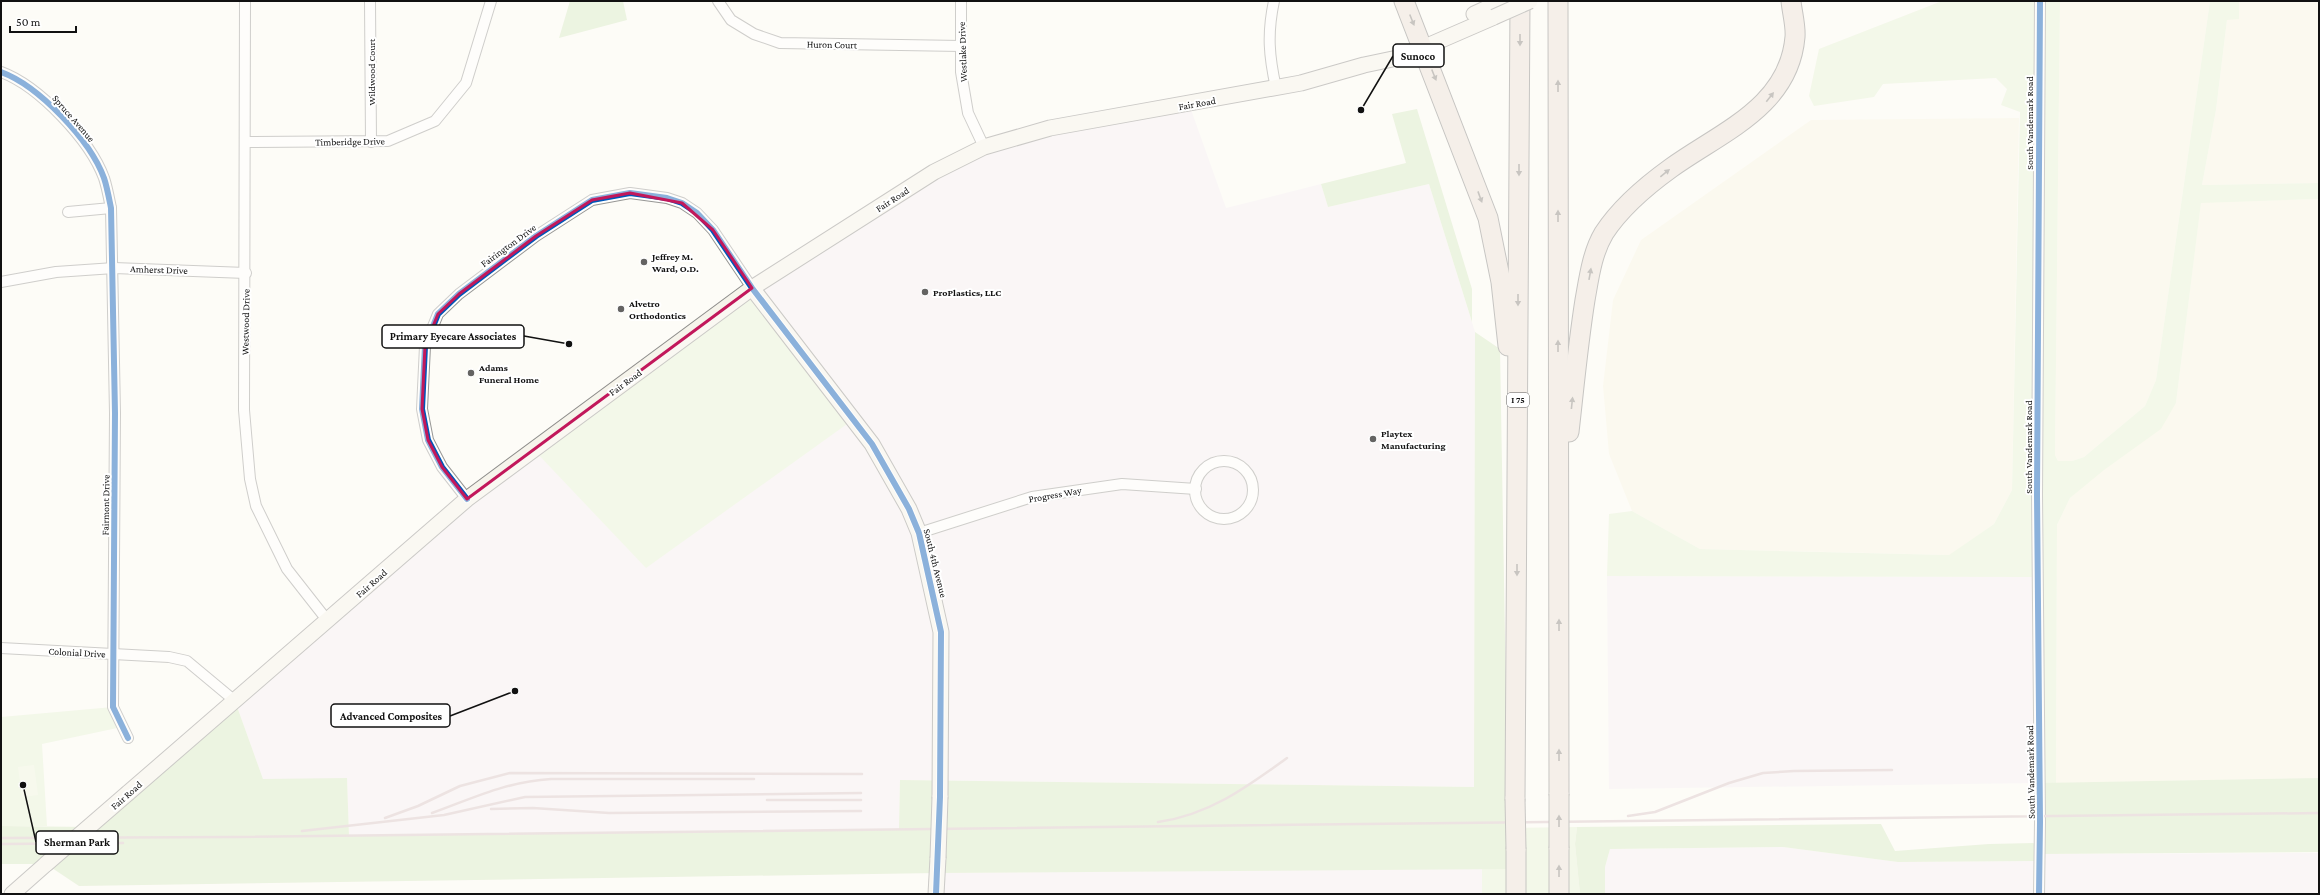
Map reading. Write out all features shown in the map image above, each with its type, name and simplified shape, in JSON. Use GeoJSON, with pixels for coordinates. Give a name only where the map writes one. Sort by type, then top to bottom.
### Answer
{"type":"FeatureCollection","features":[{"type":"Feature","properties":{"kind":"highway"},"geometry":{"type":"LineString","coordinates":[[1404,1],[1422,44],[1488,218],[1501,282],[1510,365],[1517,543]]}},
{"type":"Feature","properties":{"kind":"highway","name":"I 75"},"geometry":{"type":"LineString","coordinates":[[1516,894],[1515,799],[1520,1]]}},
{"type":"Feature","properties":{"kind":"highway"},"geometry":{"type":"LineString","coordinates":[[1558,1],[1559,894]]}},
{"type":"Feature","properties":{"kind":"highway"},"geometry":{"type":"LineString","coordinates":[[1559,581],[1565,470],[1578,346],[1591,265],[1604,234],[1628,204],[1671,168],[1740,124],[1766,102],[1776,89],[1790,62],[1795,36],[1791,1]]}},
{"type":"Feature","properties":{"kind":"main road","name":"Fair Road"},"geometry":{"type":"LineString","coordinates":[[12,894],[467,499],[752,288],[934,172],[984,147],[1050,128],[1276,88],[1345,70],[1422,44],[1497,8],[1530,1]]}},
{"type":"Feature","properties":{"kind":"main road","name":"South 4th Avenue"},"geometry":{"type":"LineString","coordinates":[[752,288],[872,444],[909,509],[919,533],[941,632],[940,797],[936,894]]}},
{"type":"Feature","properties":{"kind":"street","name":"Westwood Drive"},"geometry":{"type":"LineString","coordinates":[[245,1],[246,273],[244,410],[250,479],[256,506],[287,570],[328,620]]}},
{"type":"Feature","properties":{"kind":"street","name":"Wildwood Court"},"geometry":{"type":"LineString","coordinates":[[370,1],[371,142]]}},
{"type":"Feature","properties":{"kind":"street","name":"Timberidge Drive"},"geometry":{"type":"LineString","coordinates":[[246,142],[388,141],[435,121],[466,82],[491,1]]}},
{"type":"Feature","properties":{"kind":"street","name":"Huron Court"},"geometry":{"type":"LineString","coordinates":[[718,1],[731,20],[754,34],[780,43],[961,46]]}},
{"type":"Feature","properties":{"kind":"street","name":"Westlake Drive"},"geometry":{"type":"LineString","coordinates":[[961,1],[961,72],[968,113],[984,147]]}},
{"type":"Feature","properties":{"kind":"street"},"geometry":{"type":"LineString","coordinates":[[1274,1],[1270,20],[1269,56],[1276,88]]}},
{"type":"Feature","properties":{"kind":"street","name":"South Vandemark Road"},"geometry":{"type":"LineString","coordinates":[[2039,894],[2040,822],[2037,487],[2040,1]]}},
{"type":"Feature","properties":{"kind":"street","name":"Spruce Avenue"},"geometry":{"type":"LineString","coordinates":[[1,72],[42,97],[80,138],[91,153],[103,177],[111,208],[114,268]]}},
{"type":"Feature","properties":{"kind":"street","name":"Fairington Drive"},"geometry":{"type":"LineString","coordinates":[[467,499],[442,467],[428,440],[422,409],[425,346],[438,314],[453,300],[536,236],[592,200],[630,192],[667,198],[682,203],[697,213],[713,230],[752,288]]}},
{"type":"Feature","properties":{"kind":"street"},"geometry":{"type":"LineString","coordinates":[[68,212],[111,208]]}},
{"type":"Feature","properties":{"kind":"street","name":"Amherst Drive"},"geometry":{"type":"LineString","coordinates":[[1,282],[56,272],[114,268],[246,273]]}},
{"type":"Feature","properties":{"kind":"street","name":"Fairmont Drive"},"geometry":{"type":"LineString","coordinates":[[114,268],[116,413],[113,707],[128,738]]}},
{"type":"Feature","properties":{"kind":"street"},"geometry":{"type":"LineString","coordinates":[[1223,461],[1233,462],[1242,467],[1250,477],[1253,490],[1252,500],[1245,510],[1235,516],[1226,518],[1212,515],[1201,507],[1196,489],[1198,478],[1204,470],[1213,464],[1223,461]]}},
{"type":"Feature","properties":{"kind":"street","name":"Progress Way"},"geometry":{"type":"LineString","coordinates":[[919,533],[1032,497],[1122,484],[1196,489]]}},
{"type":"Feature","properties":{"kind":"street","name":"Colonial Drive"},"geometry":{"type":"LineString","coordinates":[[1,648],[113,653],[169,657],[187,661],[235,701]]}},
{"type":"Feature","properties":{"kind":"highlighted area"},"geometry":{"type":"Polygon","coordinates":[[[630,193],[682,203],[713,230],[752,288],[467,499],[442,467],[428,440],[422,409],[425,346],[438,314],[459,294],[536,236],[592,200],[630,193]]]}},
{"type":"Feature","properties":{"kind":"shaded area"},"geometry":{"type":"Polygon","coordinates":[[[2060,1],[2210,1],[2156,380],[2145,406],[2084,457],[2072,461],[2058,461],[2055,455],[2060,1]]]}},
{"type":"Feature","properties":{"kind":"shaded area"},"geometry":{"type":"Polygon","coordinates":[[[2239,1],[2319,1],[2319,183],[2202,185],[2216,110],[2227,20],[2239,18],[2239,1]]]}},
{"type":"Feature","properties":{"kind":"shaded area"},"geometry":{"type":"Polygon","coordinates":[[[1189,104],[1226,208],[1321,184],[1328,207],[1429,184],[1475,332],[1474,787],[900,780],[899,829],[349,836],[347,779],[263,779],[235,701],[467,499],[752,288],[974,153],[1189,104]]]}},
{"type":"Feature","properties":{"kind":"shaded area"},"geometry":{"type":"Polygon","coordinates":[[[2019,118],[2012,490],[1994,524],[1950,555],[1700,549],[1632,511],[1609,454],[1603,386],[1613,300],[1641,240],[1811,120],[2019,118]]]}},
{"type":"Feature","properties":{"kind":"shaded area"},"geometry":{"type":"Polygon","coordinates":[[[2319,199],[2319,778],[2056,783],[2057,525],[2070,498],[2176,403],[2201,202],[2319,199]]]}},
{"type":"Feature","properties":{"kind":"shaded area"},"geometry":{"type":"Polygon","coordinates":[[[1607,576],[2038,577],[2040,783],[1609,789],[1607,576]]]}},
{"type":"Feature","properties":{"kind":"shaded area"},"geometry":{"type":"Polygon","coordinates":[[[1783,847],[1898,862],[2039,861],[2039,854],[2319,853],[2319,894],[1605,894],[1605,867],[1610,849],[1783,847]]]}},
{"type":"Feature","properties":{"kind":"shaded area"},"geometry":{"type":"Polygon","coordinates":[[[1482,868],[1482,894],[936,894],[937,873],[1482,868]]]}},
{"type":"Feature","properties":{"kind":"green space"},"geometry":{"type":"Polygon","coordinates":[[[570,1],[623,1],[627,20],[559,38],[570,1]]]}},
{"type":"Feature","properties":{"kind":"green space"},"geometry":{"type":"Polygon","coordinates":[[[1942,1],[2060,1],[2055,455],[2058,461],[2072,461],[2084,457],[2145,406],[2156,380],[2210,1],[2239,1],[2239,19],[2227,20],[2216,110],[2202,185],[2319,183],[2319,199],[2201,203],[2176,403],[2161,429],[2104,470],[2070,498],[2057,525],[2056,783],[2040,783],[2038,577],[1607,576],[1609,514],[1632,511],[1700,549],[1949,555],[1994,524],[2012,490],[2020,112],[2001,105],[2007,89],[1996,78],[1883,84],[1874,97],[1814,106],[1809,96],[1819,49],[1942,1]]]}},
{"type":"Feature","properties":{"kind":"green space"},"geometry":{"type":"Polygon","coordinates":[[[1417,109],[1472,289],[1472,322],[1429,184],[1328,207],[1321,184],[1406,163],[1392,114],[1417,109]]]}},
{"type":"Feature","properties":{"kind":"green space"},"geometry":{"type":"Polygon","coordinates":[[[752,288],[854,419],[646,568],[534,450],[752,288]]]}},
{"type":"Feature","properties":{"kind":"green space"},"geometry":{"type":"Polygon","coordinates":[[[1475,332],[1500,349],[1509,869],[937,873],[79,886],[46,864],[1,864],[1,826],[89,827],[235,701],[263,779],[347,778],[349,836],[899,829],[900,780],[1474,787],[1475,332]]]}},
{"type":"Feature","properties":{"kind":"green space"},"geometry":{"type":"Polygon","coordinates":[[[113,707],[122,727],[42,744],[47,826],[1,826],[1,717],[113,707]]]}},
{"type":"Feature","properties":{"kind":"green space"},"geometry":{"type":"Polygon","coordinates":[[[34,765],[38,795],[22,797],[18,767],[34,765]]]}},
{"type":"Feature","properties":{"kind":"green space"},"geometry":{"type":"Polygon","coordinates":[[[2319,778],[2319,852],[2040,854],[2039,861],[1898,862],[1783,847],[1610,849],[1605,867],[1605,894],[1580,894],[1575,844],[1577,827],[1881,824],[1895,851],[1989,844],[2039,843],[2040,783],[2319,778]]]}},
{"type":"Feature","properties":{"kind":"green space"},"geometry":{"type":"Polygon","coordinates":[[[1577,827],[1575,844],[1580,894],[1482,894],[1482,868],[1509,868],[1508,828],[1577,827]]]}},
{"type":"Feature","properties":{"kind":"railway"},"geometry":{"type":"LineString","coordinates":[[1158,822],[1194,813],[1211,806],[1242,789],[1287,758]]}},
{"type":"Feature","properties":{"kind":"railway"},"geometry":{"type":"LineString","coordinates":[[1628,816],[1655,812],[1729,783],[1763,773],[1794,771],[1892,770]]}},
{"type":"Feature","properties":{"kind":"railway"},"geometry":{"type":"LineString","coordinates":[[385,818],[418,806],[460,786],[510,773],[862,774]]}},
{"type":"Feature","properties":{"kind":"railway"},"geometry":{"type":"LineString","coordinates":[[432,813],[504,787],[519,783],[551,779],[754,779]]}},
{"type":"Feature","properties":{"kind":"railway"},"geometry":{"type":"LineString","coordinates":[[302,831],[444,815],[525,797],[861,793]]}},
{"type":"Feature","properties":{"kind":"railway"},"geometry":{"type":"LineString","coordinates":[[767,800],[861,800]]}},
{"type":"Feature","properties":{"kind":"railway"},"geometry":{"type":"LineString","coordinates":[[491,809],[533,808],[609,813],[861,811]]}},
{"type":"Feature","properties":{"kind":"railway"},"geometry":{"type":"LineString","coordinates":[[1,838],[235,837],[2319,813]]}},
{"type":"Feature","properties":{"kind":"railway"},"geometry":{"type":"LineString","coordinates":[[1,844],[123,843]]}},
{"type":"Feature","properties":{"kind":"cycle path"},"geometry":{"type":"LineString","coordinates":[[2039,894],[2040,822],[2037,495],[2040,1]]}},
{"type":"Feature","properties":{"kind":"cycle path"},"geometry":{"type":"LineString","coordinates":[[1,72],[16,79],[31,89],[62,116],[75,131],[97,163],[105,181],[111,208],[115,413],[113,707],[128,738]]}},
{"type":"Feature","properties":{"kind":"cycle path"},"geometry":{"type":"LineString","coordinates":[[467,499],[442,467],[428,440],[422,409],[425,346],[438,314],[459,294],[536,236],[592,200],[630,193],[667,198],[682,203],[697,213],[713,230],[752,288],[872,444],[909,509],[919,533],[941,632],[940,797],[936,894]]}},
{"type":"Feature","properties":{"kind":"place","name":"Sunoco"},"geometry":{"type":"Point","coordinates":[1361,110]}},
{"type":"Feature","properties":{"kind":"place","name":"Jeffrey M. Ward, O.D."},"geometry":{"type":"Point","coordinates":[644,262]}},
{"type":"Feature","properties":{"kind":"place","name":"ProPlastics, LLC"},"geometry":{"type":"Point","coordinates":[925,292]}},
{"type":"Feature","properties":{"kind":"place","name":"Alvetro Orthodontics"},"geometry":{"type":"Point","coordinates":[621,309]}},
{"type":"Feature","properties":{"kind":"place","name":"Primary Eyecare Associates"},"geometry":{"type":"Point","coordinates":[569,344]}},
{"type":"Feature","properties":{"kind":"place","name":"Adams Funeral Home"},"geometry":{"type":"Point","coordinates":[471,373]}},
{"type":"Feature","properties":{"kind":"place","name":"Playtex Manufacturing"},"geometry":{"type":"Point","coordinates":[1373,439]}},
{"type":"Feature","properties":{"kind":"place","name":"Advanced Composites"},"geometry":{"type":"Point","coordinates":[515,691]}},
{"type":"Feature","properties":{"kind":"place","name":"Sherman Park"},"geometry":{"type":"Point","coordinates":[23,785]}}]}
